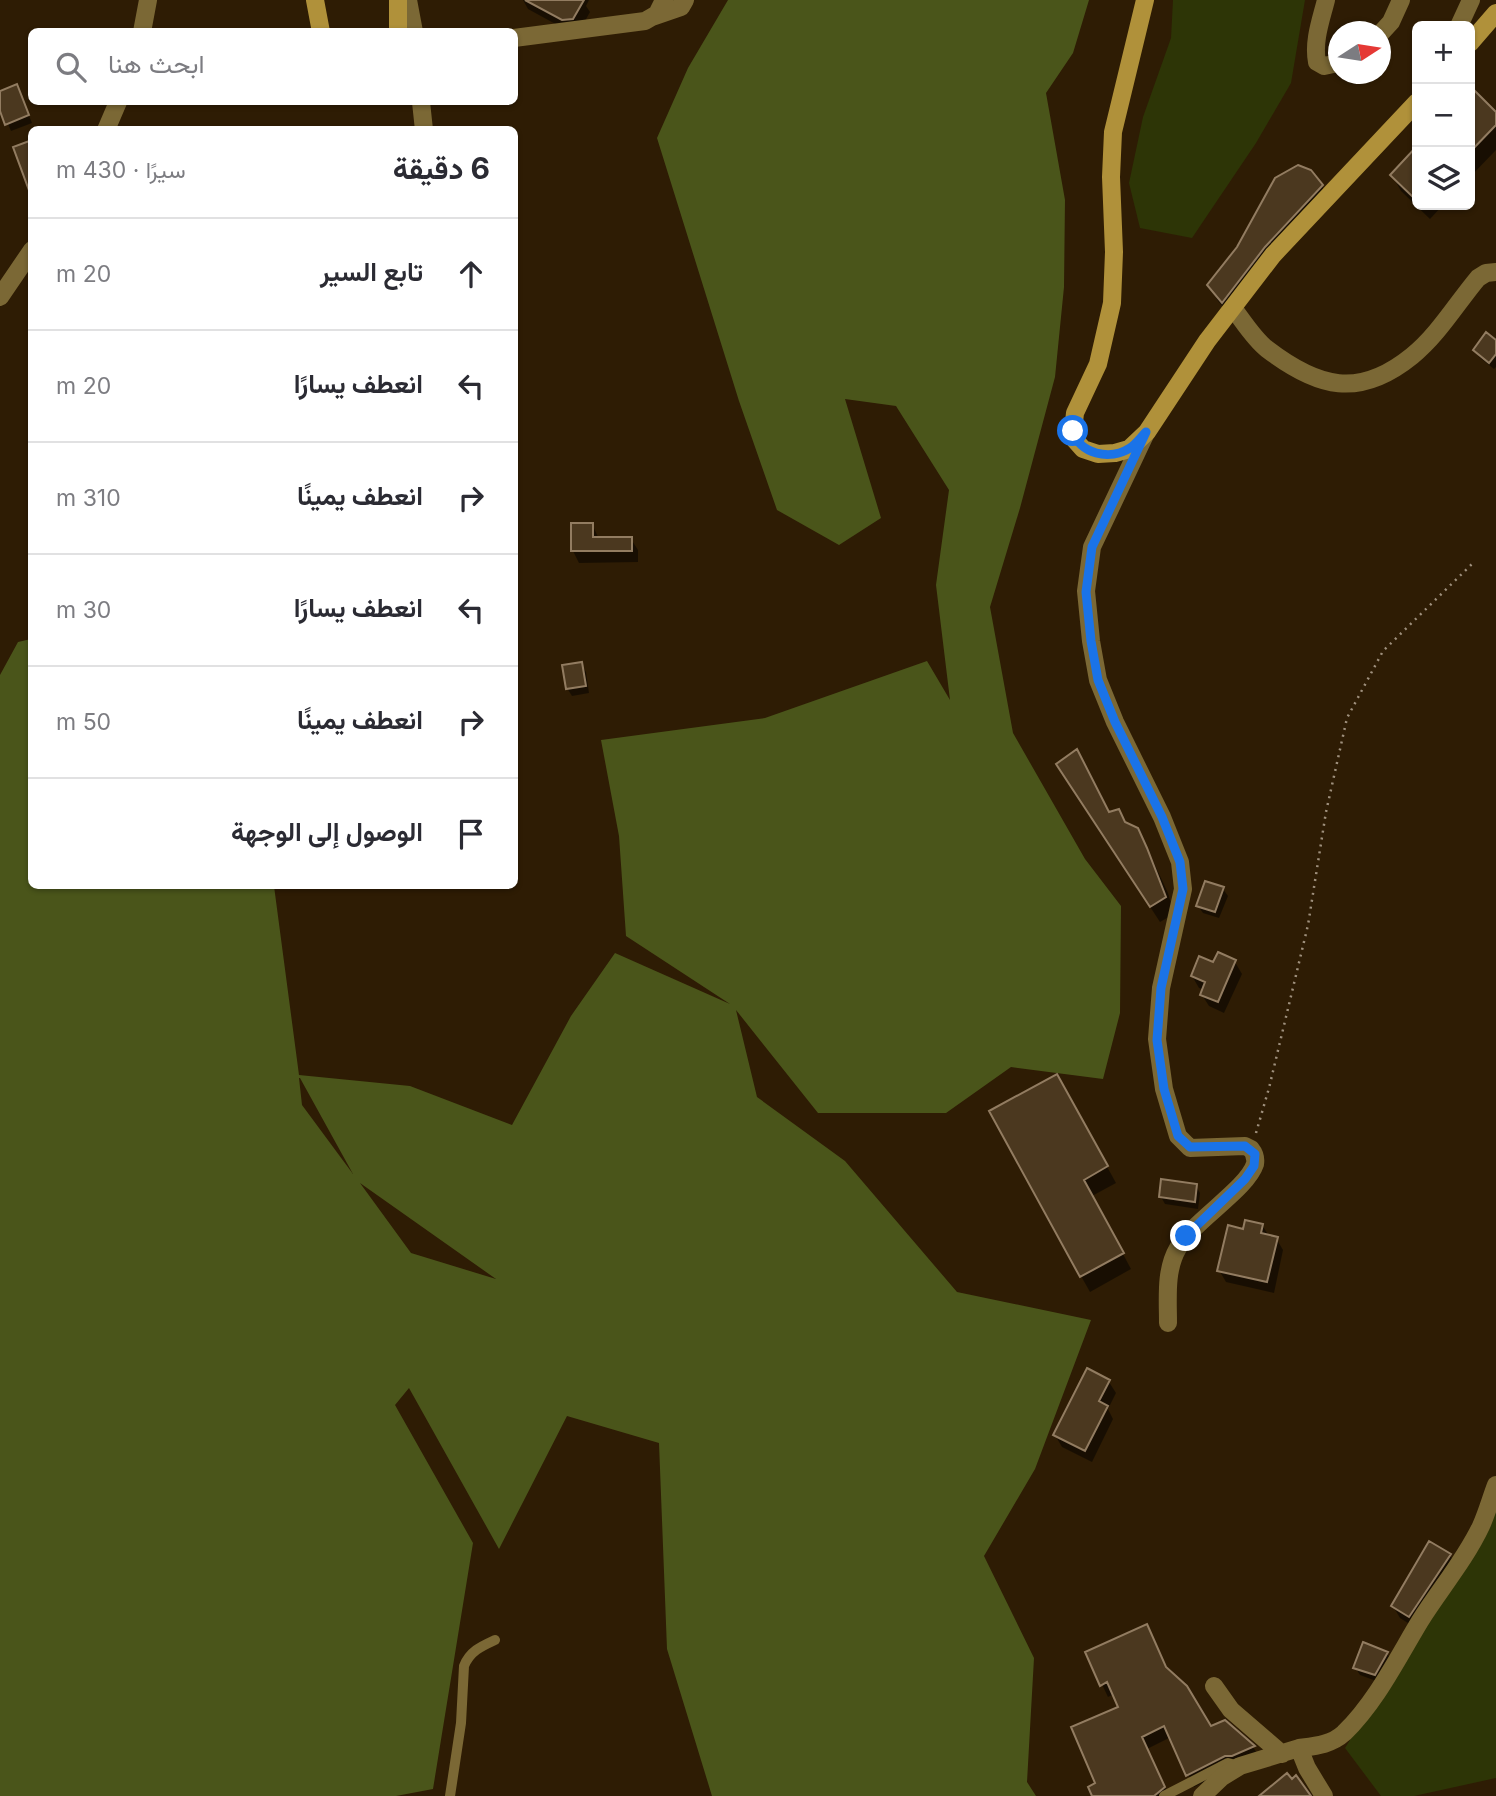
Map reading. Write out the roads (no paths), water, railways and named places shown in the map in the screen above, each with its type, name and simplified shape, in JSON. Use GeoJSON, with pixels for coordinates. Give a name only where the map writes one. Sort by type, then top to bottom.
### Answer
{"type":"FeatureCollection","features":[{"type":"Feature","properties":{"kind":"main road"},"geometry":{"type":"LineString","coordinates":[[315,0],[320,28]]}},
{"type":"Feature","properties":{"kind":"main road"},"geometry":{"type":"LineString","coordinates":[[398,0],[398,28]]}},
{"type":"Feature","properties":{"kind":"main road"},"geometry":{"type":"LineString","coordinates":[[1145,0],[1113,132],[1112,303],[1098,364],[1075,413],[1073,431],[1075,440],[1083,449],[1098,454],[1115,453],[1129,449],[1146,432],[1207,341],[1273,255],[1412,107]]}},
{"type":"Feature","properties":{"kind":"main road"},"geometry":{"type":"LineString","coordinates":[[1475,37],[1492,17]]}},
{"type":"Feature","properties":{"kind":"street"},"geometry":{"type":"LineString","coordinates":[[143,28],[148,0]]}},
{"type":"Feature","properties":{"kind":"street"},"geometry":{"type":"LineString","coordinates":[[408,0],[413,28]]}},
{"type":"Feature","properties":{"kind":"street"},"geometry":{"type":"LineString","coordinates":[[652,17],[661,8],[664,0]]}},
{"type":"Feature","properties":{"kind":"street"},"geometry":{"type":"LineString","coordinates":[[518,37],[645,21],[681,7],[685,0]]}},
{"type":"Feature","properties":{"kind":"street"},"geometry":{"type":"LineString","coordinates":[[1326,0],[1315,52],[1317,62],[1328,65]]}},
{"type":"Feature","properties":{"kind":"street"},"geometry":{"type":"LineString","coordinates":[[1391,22],[1401,0]]}},
{"type":"Feature","properties":{"kind":"street"},"geometry":{"type":"LineString","coordinates":[[1461,21],[1471,0]]}},
{"type":"Feature","properties":{"kind":"street"},"geometry":{"type":"LineString","coordinates":[[1475,29],[1492,17]]}},
{"type":"Feature","properties":{"kind":"street"},"geometry":{"type":"LineString","coordinates":[[108,126],[117,105]]}},
{"type":"Feature","properties":{"kind":"street"},"geometry":{"type":"LineString","coordinates":[[421,105],[424,126]]}},
{"type":"Feature","properties":{"kind":"street"},"geometry":{"type":"LineString","coordinates":[[0,298],[28,256]]}},
{"type":"Feature","properties":{"kind":"street"},"geometry":{"type":"LineString","coordinates":[[1233,309],[1266,348],[1324,382],[1348,385],[1374,378],[1412,356],[1428,341],[1478,278],[1486,273],[1496,272]]}},
{"type":"Feature","properties":{"kind":"street"},"geometry":{"type":"LineString","coordinates":[[1146,432],[1092,547],[1086,592],[1091,641],[1098,680],[1180,862],[1183,889],[1161,988],[1157,1040],[1164,1089],[1178,1136],[1190,1147],[1245,1146],[1255,1154],[1254,1166],[1245,1179],[1186,1236],[1177,1249],[1170,1271],[1168,1323]]}},
{"type":"Feature","properties":{"kind":"street"},"geometry":{"type":"LineString","coordinates":[[1202,1796],[1222,1777],[1240,1766],[1322,1745],[1344,1732],[1371,1700],[1464,1556],[1481,1525],[1496,1485]]}},
{"type":"Feature","properties":{"kind":"street"},"geometry":{"type":"LineString","coordinates":[[1214,1686],[1231,1710],[1291,1751],[1307,1768],[1324,1796]]}},
{"type":"Feature","properties":{"kind":"lane"},"geometry":{"type":"LineString","coordinates":[[450,1796],[461,1723],[464,1665],[467,1657],[474,1651],[495,1640]]}},
{"type":"Feature","properties":{"kind":"lane"},"geometry":{"type":"LineString","coordinates":[[1164,1796],[1228,1763],[1240,1766]]}}]}
